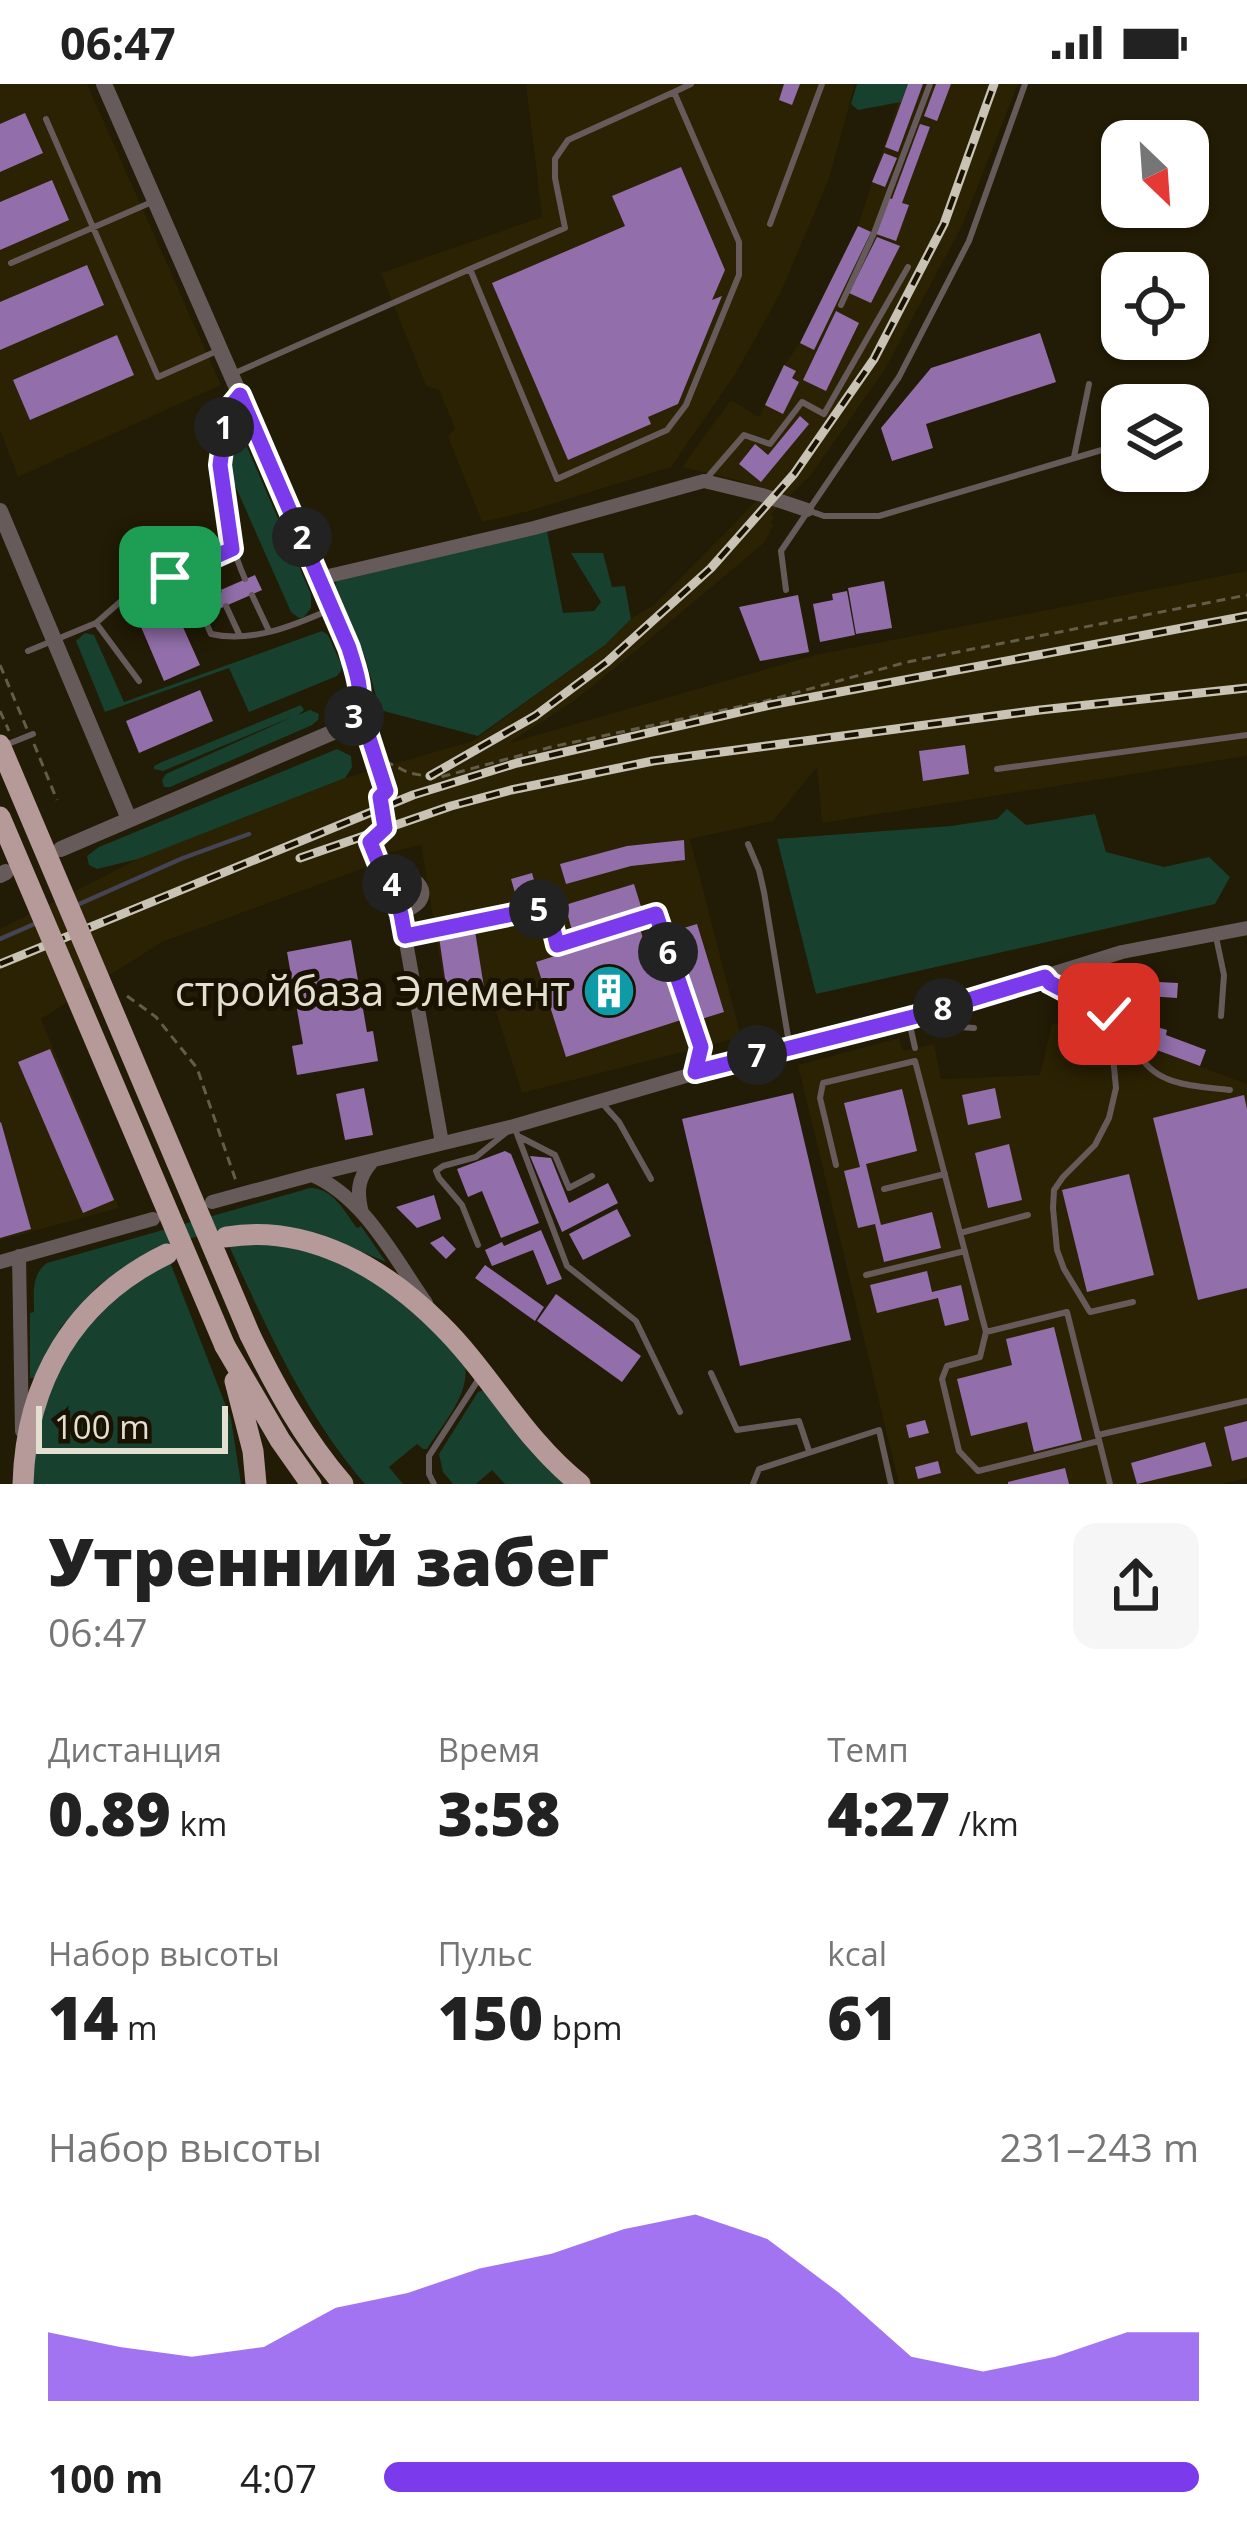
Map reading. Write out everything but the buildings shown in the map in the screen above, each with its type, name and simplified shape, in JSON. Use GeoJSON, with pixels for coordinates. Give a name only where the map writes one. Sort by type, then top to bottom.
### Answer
{"type":"FeatureCollection","features":[{"type":"Feature","properties":{"kind":"main road"},"geometry":{"type":"LineString","coordinates":[[0,747],[250,1335],[291,1413],[343,1484]]}},
{"type":"Feature","properties":{"kind":"main road"},"geometry":{"type":"LineString","coordinates":[[0,817],[224,1346],[253,1451],[256,1484]]}},
{"type":"Feature","properties":{"kind":"main road"},"geometry":{"type":"LineString","coordinates":[[226,1237],[289,1237],[342,1253],[388,1279],[443,1326],[527,1432],[580,1484]]}},
{"type":"Feature","properties":{"kind":"main road"},"geometry":{"type":"LineString","coordinates":[[23,1476],[37,1396],[62,1344],[92,1306],[119,1282],[167,1254]]}},
{"type":"Feature","properties":{"kind":"main road"},"geometry":{"type":"LineString","coordinates":[[224,1346],[311,1484]]}},
{"type":"Feature","properties":{"kind":"street"},"geometry":{"type":"LineString","coordinates":[[61,849],[332,733],[354,718],[361,692],[320,578],[104,84]]}},
{"type":"Feature","properties":{"kind":"street"},"geometry":{"type":"LineString","coordinates":[[320,578],[534,528],[704,481],[807,510]]}},
{"type":"Feature","properties":{"kind":"street"},"geometry":{"type":"LineString","coordinates":[[0,511],[129,819]]}},
{"type":"Feature","properties":{"kind":"street"},"geometry":{"type":"LineString","coordinates":[[401,914],[422,896],[422,887],[408,878],[400,881],[394,896],[442,1143]]}},
{"type":"Feature","properties":{"kind":"street"},"geometry":{"type":"LineString","coordinates":[[212,1202],[442,1143],[515,1131],[695,1072],[910,1017],[1122,952],[1247,928]]}},
{"type":"Feature","properties":{"kind":"street"},"geometry":{"type":"LineString","coordinates":[[362,1213],[359,1182],[373,1161]]}},
{"type":"Feature","properties":{"kind":"street"},"geometry":{"type":"LineString","coordinates":[[312,1175],[339,1189],[362,1213],[443,1326]]}},
{"type":"Feature","properties":{"kind":"street"},"geometry":{"type":"LineString","coordinates":[[0,1262],[152,1219]]}},
{"type":"Feature","properties":{"kind":"street"},"geometry":{"type":"LineString","coordinates":[[19,1256],[23,1476]]}},
{"type":"Feature","properties":{"kind":"lane"},"geometry":{"type":"LineString","coordinates":[[231,375],[566,228],[555,159],[568,140],[691,84]]}},
{"type":"Feature","properties":{"kind":"lane"},"geometry":{"type":"LineString","coordinates":[[770,224],[822,84]]}},
{"type":"Feature","properties":{"kind":"lane"},"geometry":{"type":"LineString","coordinates":[[841,304],[874,233],[930,84]]}},
{"type":"Feature","properties":{"kind":"lane"},"geometry":{"type":"LineString","coordinates":[[787,590],[781,550],[899,377],[969,241],[1025,84]]}},
{"type":"Feature","properties":{"kind":"lane"},"geometry":{"type":"LineString","coordinates":[[470,269],[557,478],[668,430],[686,405],[740,275],[739,242],[674,92]]}},
{"type":"Feature","properties":{"kind":"lane"},"geometry":{"type":"LineString","coordinates":[[46,118],[158,377],[220,350]]}},
{"type":"Feature","properties":{"kind":"lane"},"geometry":{"type":"LineString","coordinates":[[11,263],[155,201]]}},
{"type":"Feature","properties":{"kind":"lane"},"geometry":{"type":"LineString","coordinates":[[704,481],[744,435],[770,444],[802,402],[824,414],[908,268]]}},
{"type":"Feature","properties":{"kind":"lane"},"geometry":{"type":"LineString","coordinates":[[1074,457],[1089,384]]}},
{"type":"Feature","properties":{"kind":"lane"},"geometry":{"type":"LineString","coordinates":[[240,395],[227,411],[220,465],[232,549],[245,579]]}},
{"type":"Feature","properties":{"kind":"lane"},"geometry":{"type":"LineString","coordinates":[[807,510],[824,516],[879,516],[1101,449]]}},
{"type":"Feature","properties":{"kind":"lane"},"geometry":{"type":"LineString","coordinates":[[28,651],[96,623],[128,595],[232,549]]}},
{"type":"Feature","properties":{"kind":"lane"},"geometry":{"type":"LineString","coordinates":[[206,560],[219,591]]}},
{"type":"Feature","properties":{"kind":"lane"},"geometry":{"type":"LineString","coordinates":[[183,571],[196,601]]}},
{"type":"Feature","properties":{"kind":"lane"},"geometry":{"type":"LineString","coordinates":[[252,595],[269,632]]}},
{"type":"Feature","properties":{"kind":"lane"},"geometry":{"type":"LineString","coordinates":[[226,606],[240,636]]}},
{"type":"Feature","properties":{"kind":"lane"},"geometry":{"type":"LineString","coordinates":[[203,616],[212,634],[226,638],[269,632],[332,609]]}},
{"type":"Feature","properties":{"kind":"lane"},"geometry":{"type":"LineString","coordinates":[[96,623],[139,681]]}},
{"type":"Feature","properties":{"kind":"lane"},"geometry":{"type":"LineString","coordinates":[[354,718],[368,735],[380,772]]}},
{"type":"Feature","properties":{"kind":"lane"},"geometry":{"type":"LineString","coordinates":[[0,747],[33,734]]}},
{"type":"Feature","properties":{"kind":"lane"},"geometry":{"type":"LineString","coordinates":[[997,769],[1247,735]]}},
{"type":"Feature","properties":{"kind":"lane"},"geometry":{"type":"LineString","coordinates":[[748,844],[764,892],[789,1046]]}},
{"type":"Feature","properties":{"kind":"lane"},"geometry":{"type":"LineString","coordinates":[[405,936],[548,907],[557,945],[656,914],[701,1047],[695,1072]]}},
{"type":"Feature","properties":{"kind":"lane"},"geometry":{"type":"LineString","coordinates":[[1215,933],[1225,975],[1221,1016]]}},
{"type":"Feature","properties":{"kind":"lane"},"geometry":{"type":"LineString","coordinates":[[1045,977],[1121,1020],[1140,1055],[1159,1076],[1230,1090]]}},
{"type":"Feature","properties":{"kind":"lane"},"geometry":{"type":"LineString","coordinates":[[1109,1014],[1116,1088],[1108,1118],[1095,1145],[1054,1190],[1053,1208],[1064,1270],[1090,1312],[1133,1302]]}},
{"type":"Feature","properties":{"kind":"lane"},"geometry":{"type":"LineString","coordinates":[[915,1048],[910,1017],[934,1025],[974,1028]]}},
{"type":"Feature","properties":{"kind":"lane"},"geometry":{"type":"LineString","coordinates":[[836,1165],[820,1098],[823,1083],[915,1061],[986,1332],[980,1358],[947,1366],[942,1378],[959,1451],[979,1471],[1247,1401]]}},
{"type":"Feature","properties":{"kind":"lane"},"geometry":{"type":"LineString","coordinates":[[600,1101],[619,1122],[651,1179]]}},
{"type":"Feature","properties":{"kind":"lane"},"geometry":{"type":"LineString","coordinates":[[515,1131],[555,1155],[568,1188],[592,1176]]}},
{"type":"Feature","properties":{"kind":"lane"},"geometry":{"type":"LineString","coordinates":[[478,1245],[462,1205],[436,1171],[476,1157],[515,1131]]}},
{"type":"Feature","properties":{"kind":"lane"},"geometry":{"type":"LineString","coordinates":[[515,1131],[566,1266],[636,1321],[680,1412]]}},
{"type":"Feature","properties":{"kind":"lane"},"geometry":{"type":"LineString","coordinates":[[884,1189],[945,1174]]}},
{"type":"Feature","properties":{"kind":"lane"},"geometry":{"type":"LineString","coordinates":[[960,1233],[1028,1215]]}},
{"type":"Feature","properties":{"kind":"lane"},"geometry":{"type":"LineString","coordinates":[[866,1275],[965,1251]]}},
{"type":"Feature","properties":{"kind":"lane"},"geometry":{"type":"LineString","coordinates":[[986,1332],[1067,1312],[1110,1484]]}},
{"type":"Feature","properties":{"kind":"lane"},"geometry":{"type":"LineString","coordinates":[[711,1373],[737,1430],[800,1421],[809,1451]]}},
{"type":"Feature","properties":{"kind":"lane"},"geometry":{"type":"LineString","coordinates":[[434,1484],[429,1456],[482,1375]]}},
{"type":"Feature","properties":{"kind":"lane"},"geometry":{"type":"LineString","coordinates":[[753,1484],[759,1469],[879,1430],[891,1484]]}},
{"type":"Feature","properties":{"kind":"path"},"geometry":{"type":"LineString","coordinates":[[375,758],[409,773],[437,778],[907,662],[1247,596]]}},
{"type":"Feature","properties":{"kind":"path"},"geometry":{"type":"LineString","coordinates":[[380,772],[386,791],[380,797],[385,828],[370,842],[395,888]]}},
{"type":"Feature","properties":{"kind":"path"},"geometry":{"type":"LineString","coordinates":[[127,996],[156,1017],[197,1068],[240,1194]]}},
{"type":"Feature","properties":{"kind":"shaded area"},"geometry":{"type":"Polygon","coordinates":[[[0,84],[87,84],[221,385],[18,477],[0,430],[0,84]]]}},
{"type":"Feature","properties":{"kind":"shaded area"},"geometry":{"type":"Polygon","coordinates":[[[526,84],[855,84],[829,179],[780,294],[736,373],[671,467],[482,522],[448,437],[455,428],[439,390],[426,386],[381,273],[542,217],[526,84]]]}},
{"type":"Feature","properties":{"kind":"shaded area"},"geometry":{"type":"Polygon","coordinates":[[[904,84],[1018,84],[962,226],[884,371],[810,476],[771,514],[774,525],[764,543],[571,703],[509,743],[815,655],[1247,571],[1247,756],[822,823],[817,767],[773,821],[690,839],[741,1037],[522,1093],[493,1002],[448,1008],[421,845],[376,856],[375,864],[162,942],[41,1019],[119,1208],[0,1240],[0,929],[138,859],[345,778],[473,741],[655,604],[767,490],[682,467],[731,400],[759,417],[858,226],[904,84]]]}},
{"type":"Feature","properties":{"kind":"shaded area"},"geometry":{"type":"Polygon","coordinates":[[[1052,1023],[1146,1046],[1247,1084],[1247,1478],[1221,1484],[899,1484],[798,1065],[899,1038],[903,1051],[934,1044],[941,1079],[1040,1075],[1052,1023]]]}},
{"type":"Feature","properties":{"kind":"green space"},"geometry":{"type":"Polygon","coordinates":[[[857,84],[908,84],[901,102],[858,110],[851,104],[857,84]]]}},
{"type":"Feature","properties":{"kind":"green space"},"geometry":{"type":"Polygon","coordinates":[[[240,431],[311,594],[311,608],[304,617],[291,612],[227,467],[228,439],[240,431]]]}},
{"type":"Feature","properties":{"kind":"green space"},"geometry":{"type":"Polygon","coordinates":[[[547,531],[563,613],[594,611],[601,602],[571,553],[603,553],[612,587],[625,586],[631,619],[605,645],[478,736],[380,710],[365,657],[334,588],[338,577],[547,531]]]}},
{"type":"Feature","properties":{"kind":"green space"},"geometry":{"type":"Polygon","coordinates":[[[322,631],[342,666],[337,676],[249,712],[229,668],[105,712],[76,641],[85,633],[94,635],[124,702],[322,631]]]}},
{"type":"Feature","properties":{"kind":"green space"},"geometry":{"type":"Polygon","coordinates":[[[301,705],[304,710],[298,715],[310,710],[319,714],[312,725],[170,787],[164,787],[166,774],[294,716],[163,771],[154,769],[162,762],[301,705]]]}},
{"type":"Feature","properties":{"kind":"green space"},"geometry":{"type":"Polygon","coordinates":[[[337,749],[351,756],[352,767],[345,778],[138,859],[97,869],[89,865],[87,856],[99,847],[337,749]]]}},
{"type":"Feature","properties":{"kind":"green space"},"geometry":{"type":"Polygon","coordinates":[[[1007,809],[1026,825],[1095,814],[1106,852],[1164,867],[1209,857],[1230,877],[1215,904],[816,994],[777,839],[951,826],[997,819],[1007,809]]]}},
{"type":"Feature","properties":{"kind":"green space"},"geometry":{"type":"Polygon","coordinates":[[[310,1188],[337,1202],[386,1262],[320,1234],[233,1228],[171,1243],[145,1254],[98,1286],[61,1327],[30,1378],[30,1313],[34,1312],[36,1279],[47,1263],[310,1188]]]}},
{"type":"Feature","properties":{"kind":"green space"},"geometry":{"type":"Polygon","coordinates":[[[263,1244],[338,1260],[404,1300],[465,1365],[459,1398],[427,1449],[417,1444],[389,1467],[403,1484],[365,1484],[305,1400],[229,1246],[263,1244]]]}},
{"type":"Feature","properties":{"kind":"green space"},"geometry":{"type":"Polygon","coordinates":[[[170,1262],[231,1419],[241,1484],[31,1484],[45,1400],[69,1348],[117,1294],[170,1262]]]}},
{"type":"Feature","properties":{"kind":"green space"},"geometry":{"type":"Polygon","coordinates":[[[484,1390],[565,1484],[505,1484],[492,1470],[476,1484],[453,1484],[443,1472],[439,1454],[478,1392],[484,1390]]]}},
{"type":"Feature","properties":{"kind":"waterway"},"geometry":{"type":"LineString","coordinates":[[77,905],[249,834]]}},
{"type":"Feature","properties":{"kind":"waterway"},"geometry":{"type":"LineString","coordinates":[[0,939],[39,922]]}},
{"type":"Feature","properties":{"kind":"railway"},"geometry":{"type":"LineString","coordinates":[[430,776],[535,716],[607,662],[711,568],[794,474],[874,359],[944,224],[994,84]]}},
{"type":"Feature","properties":{"kind":"railway"},"geometry":{"type":"LineString","coordinates":[[0,964],[413,795],[517,763],[770,705],[1247,616]]}},
{"type":"Feature","properties":{"kind":"railway"},"geometry":{"type":"LineString","coordinates":[[300,858],[451,806],[653,761],[1247,688]]}},
{"type":"Feature","properties":{"kind":"place","name":"стройбаза Элемент"},"geometry":{"type":"Point","coordinates":[609,991]}},
{"type":"Feature","properties":{"kind":"route"},"geometry":{"type":"LineString","coordinates":[[170,577],[232,549],[220,465],[227,411],[240,395],[349,648],[361,692],[354,718],[368,735],[386,791],[380,797],[385,828],[370,842],[395,888],[405,936],[548,907],[557,945],[656,914],[701,1047],[695,1072],[913,1017],[1045,977],[1109,1014]]}}]}
